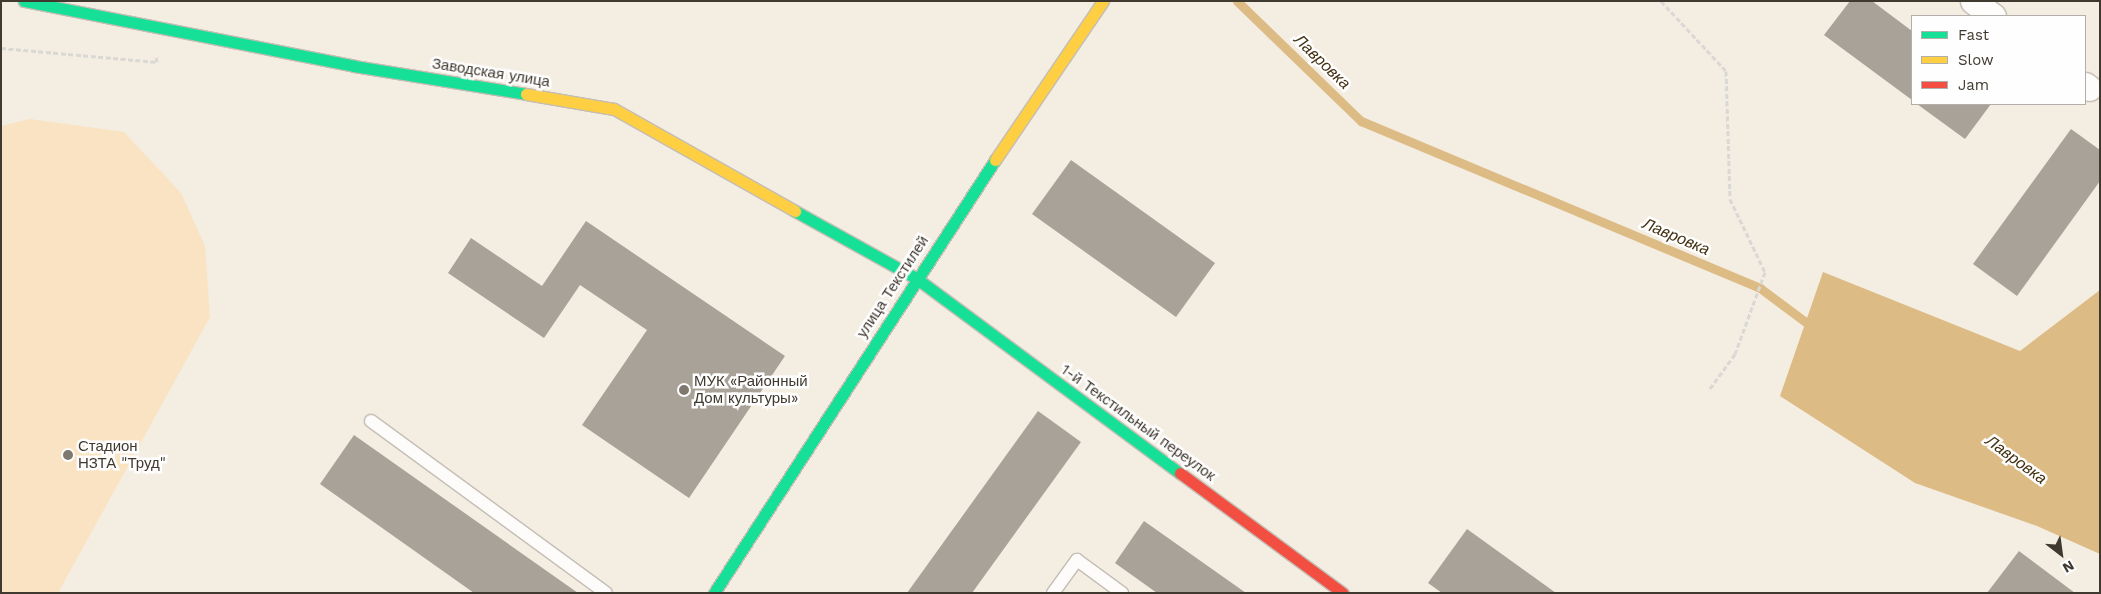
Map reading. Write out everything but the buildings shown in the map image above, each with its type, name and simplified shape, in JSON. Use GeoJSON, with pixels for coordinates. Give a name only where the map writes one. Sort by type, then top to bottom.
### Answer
{"type":"FeatureCollection","features":[{"type":"Feature","properties":{"kind":"street","name":"Заводская улица"},"geometry":{"type":"LineString","coordinates":[[24,1],[354,66],[614,109],[916,278]]}},
{"type":"Feature","properties":{"kind":"street","name":"улица Текстилей"},"geometry":{"type":"LineString","coordinates":[[714,593],[916,278],[1103,1]]}},
{"type":"Feature","properties":{"kind":"street"},"geometry":{"type":"LineString","coordinates":[[1973,1],[1992,15]]}},
{"type":"Feature","properties":{"kind":"street","name":"1-й Текстильный переулок"},"geometry":{"type":"LineString","coordinates":[[916,278],[1343,593]]}},
{"type":"Feature","properties":{"kind":"lane"},"geometry":{"type":"LineString","coordinates":[[371,421],[606,593]]}},
{"type":"Feature","properties":{"kind":"lane"},"geometry":{"type":"LineString","coordinates":[[1053,593],[1076,560],[1122,593]]}},
{"type":"Feature","properties":{"kind":"path"},"geometry":{"type":"LineString","coordinates":[[1661,1],[1726,71],[1730,199],[1765,272],[1735,354],[1709,390]]}},
{"type":"Feature","properties":{"kind":"path"},"geometry":{"type":"LineString","coordinates":[[1,48],[156,62],[153,26]]}},
{"type":"Feature","properties":{"kind":"shaded area","name":"Стадион НЗТА \"Труд\""},"geometry":{"type":"Polygon","coordinates":[[[30,119],[124,132],[181,193],[205,246],[210,317],[58,593],[1,593],[1,126],[30,119]]]}},
{"type":"Feature","properties":{"kind":"water"},"geometry":{"type":"Polygon","coordinates":[[[1823,272],[2020,351],[2100,290],[2100,554],[2037,526],[1915,483],[1780,396],[1823,272]]]}},
{"type":"Feature","properties":{"kind":"waterway","name":"Лавровка"},"geometry":{"type":"LineString","coordinates":[[1237,1],[1361,121],[1760,288],[1815,329]]}},
{"type":"Feature","properties":{"kind":"traffic: fast"},"geometry":{"type":"LineString","coordinates":[[24,1],[354,66],[526,94]]}},
{"type":"Feature","properties":{"kind":"traffic: fast"},"geometry":{"type":"LineString","coordinates":[[714,593],[995,160]]}},
{"type":"Feature","properties":{"kind":"traffic: fast"},"geometry":{"type":"LineString","coordinates":[[795,211],[916,278],[1180,473]]}},
{"type":"Feature","properties":{"kind":"traffic: slow"},"geometry":{"type":"LineString","coordinates":[[995,160],[1103,1]]}},
{"type":"Feature","properties":{"kind":"traffic: slow"},"geometry":{"type":"LineString","coordinates":[[526,94],[614,109],[795,211]]}},
{"type":"Feature","properties":{"kind":"traffic: jam"},"geometry":{"type":"LineString","coordinates":[[1180,473],[1343,593]]}},
{"type":"Feature","properties":{"kind":"place","name":"МУК «Районный Дом культуры»"},"geometry":{"type":"Point","coordinates":[684,390]}},
{"type":"Feature","properties":{"kind":"place","name":"Стадион НЗТА \"Труд\""},"geometry":{"type":"Point","coordinates":[68,455]}}]}
